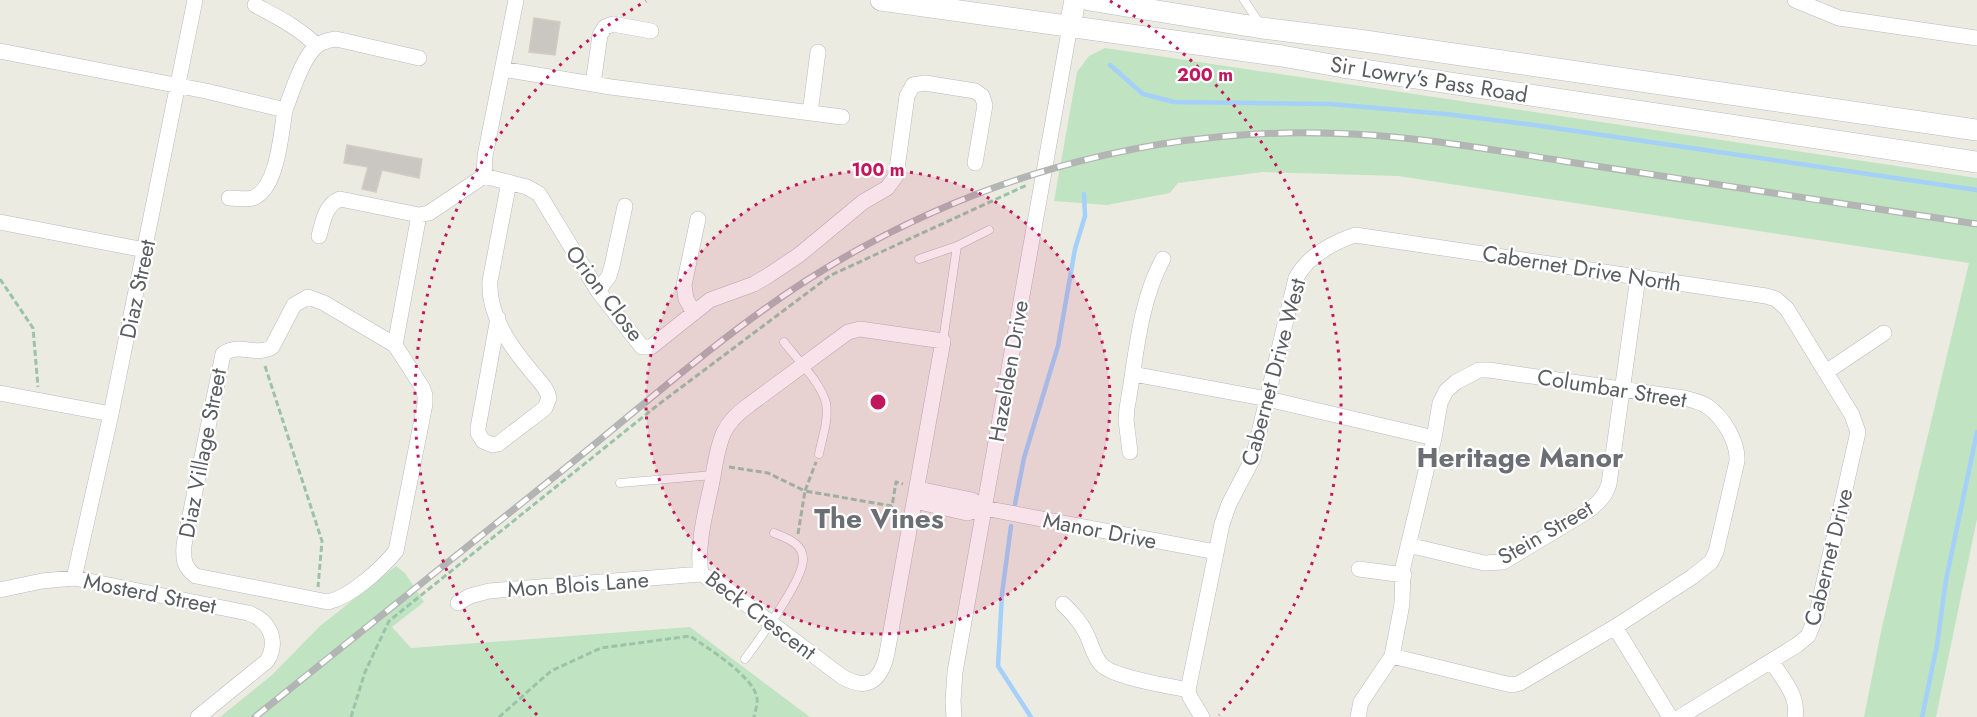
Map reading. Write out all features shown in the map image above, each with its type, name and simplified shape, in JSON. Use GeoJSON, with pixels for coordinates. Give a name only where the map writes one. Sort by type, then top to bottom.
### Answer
{"type":"FeatureCollection","features":[{"type":"Feature","properties":{"kind":"main road","name":"Sir Lowry's Pass Road"},"geometry":{"type":"LineString","coordinates":[[881,0],[1282,56],[1342,67],[1977,162]]}},
{"type":"Feature","properties":{"kind":"main road"},"geometry":{"type":"LineString","coordinates":[[1070,26],[1074,0]]}},
{"type":"Feature","properties":{"kind":"main road","name":"Sir Lowry's Pass Road"},"geometry":{"type":"LineString","coordinates":[[1089,0],[1262,28],[1977,130]]}},
{"type":"Feature","properties":{"kind":"street","name":"Diaz Street"},"geometry":{"type":"LineString","coordinates":[[74,578],[111,414],[195,0]]}},
{"type":"Feature","properties":{"kind":"street"},"geometry":{"type":"LineString","coordinates":[[319,236],[329,206],[340,199],[419,215],[429,213],[484,176],[485,156],[516,0]]}},
{"type":"Feature","properties":{"kind":"street"},"geometry":{"type":"LineString","coordinates":[[1795,0],[1839,18],[1977,38]]}},
{"type":"Feature","properties":{"kind":"street"},"geometry":{"type":"LineString","coordinates":[[255,5],[290,23],[316,45]]}},
{"type":"Feature","properties":{"kind":"street"},"geometry":{"type":"LineString","coordinates":[[594,84],[600,35],[605,27],[613,24],[651,31]]}},
{"type":"Feature","properties":{"kind":"street","name":"Hazelden Drive"},"geometry":{"type":"LineString","coordinates":[[954,717],[955,672],[1070,26]]}},
{"type":"Feature","properties":{"kind":"street"},"geometry":{"type":"LineString","coordinates":[[229,198],[250,199],[262,193],[267,187],[274,169],[285,110],[308,55],[316,45],[326,40],[336,39],[419,58]]}},
{"type":"Feature","properties":{"kind":"street"},"geometry":{"type":"LineString","coordinates":[[0,51],[206,91],[285,110]]}},
{"type":"Feature","properties":{"kind":"street"},"geometry":{"type":"LineString","coordinates":[[810,113],[818,52]]}},
{"type":"Feature","properties":{"kind":"street"},"geometry":{"type":"LineString","coordinates":[[502,69],[594,84],[842,117]]}},
{"type":"Feature","properties":{"kind":"street","name":"Orion Close"},"geometry":{"type":"LineString","coordinates":[[484,176],[533,190],[543,198],[597,291],[642,347],[651,347],[710,300],[754,284],[799,255],[863,202],[890,186],[896,176],[908,92],[913,85],[921,82],[975,90],[982,96],[985,105],[975,163]]}},
{"type":"Feature","properties":{"kind":"street"},"geometry":{"type":"LineString","coordinates":[[498,318],[478,428],[483,441],[493,445],[502,442],[545,408],[549,398],[546,389],[510,345],[490,296],[490,281],[509,182]]}},
{"type":"Feature","properties":{"kind":"street"},"geometry":{"type":"LineString","coordinates":[[597,291],[609,276],[612,267],[625,206]]}},
{"type":"Feature","properties":{"kind":"street"},"geometry":{"type":"LineString","coordinates":[[395,345],[419,215]]}},
{"type":"Feature","properties":{"kind":"street"},"geometry":{"type":"LineString","coordinates":[[694,313],[686,299],[684,285],[698,219]]}},
{"type":"Feature","properties":{"kind":"street"},"geometry":{"type":"LineString","coordinates":[[0,222],[144,250]]}},
{"type":"Feature","properties":{"kind":"street","name":"Cabernet Drive North"},"geometry":{"type":"LineString","coordinates":[[1306,263],[1342,240],[1356,235],[1776,299],[1787,309],[1826,372]]}},
{"type":"Feature","properties":{"kind":"street"},"geometry":{"type":"LineString","coordinates":[[1130,452],[1126,420],[1133,374],[1146,302],[1155,273],[1163,259]]}},
{"type":"Feature","properties":{"kind":"street","name":"Cabernet Drive West"},"geometry":{"type":"LineString","coordinates":[[1188,690],[1222,524],[1229,504],[1253,458],[1296,278],[1306,263]]}},
{"type":"Feature","properties":{"kind":"street","name":"Stein Street"},"geometry":{"type":"LineString","coordinates":[[1408,545],[1484,563],[1503,562],[1588,511],[1600,501],[1609,484],[1638,277]]}},
{"type":"Feature","properties":{"kind":"street","name":"Diaz Village Street"},"geometry":{"type":"LineString","coordinates":[[308,297],[324,303],[395,345],[418,379],[425,395],[396,551],[388,561],[345,595],[328,602],[196,576],[185,566],[184,545],[220,361],[223,354],[232,348],[260,351],[272,347],[294,305],[308,297]]}},
{"type":"Feature","properties":{"kind":"street","name":"Beck Crescent"},"geometry":{"type":"LineString","coordinates":[[860,329],[943,341],[886,661],[884,668],[867,683],[849,681],[721,585],[701,574],[700,552],[713,475],[725,430],[736,415],[803,366],[848,332],[860,329]]}},
{"type":"Feature","properties":{"kind":"street"},"geometry":{"type":"LineString","coordinates":[[1826,372],[1884,333]]}},
{"type":"Feature","properties":{"kind":"street","name":"Columbar Street"},"geometry":{"type":"LineString","coordinates":[[1358,717],[1361,702],[1392,656],[1402,604],[1408,545],[1440,404],[1446,391],[1467,375],[1479,370],[1489,370],[1684,398],[1707,406],[1731,435],[1737,451],[1737,461],[1716,552],[1711,562],[1692,577],[1528,680],[1512,685],[1392,656]]}},
{"type":"Feature","properties":{"kind":"street","name":"Cabernet Drive"},"geometry":{"type":"LineString","coordinates":[[1680,717],[1772,662],[1808,636],[1816,617],[1857,439],[1857,426],[1826,372]]}},
{"type":"Feature","properties":{"kind":"street"},"geometry":{"type":"LineString","coordinates":[[1133,374],[1268,399],[1434,438]]}},
{"type":"Feature","properties":{"kind":"street"},"geometry":{"type":"LineString","coordinates":[[0,393],[111,414]]}},
{"type":"Feature","properties":{"kind":"street"},"geometry":{"type":"LineString","coordinates":[[916,495],[972,500],[984,508]]}},
{"type":"Feature","properties":{"kind":"street","name":"Manor Drive"},"geometry":{"type":"LineString","coordinates":[[984,508],[1216,552]]}},
{"type":"Feature","properties":{"kind":"street"},"geometry":{"type":"LineString","coordinates":[[1359,569],[1404,574]]}},
{"type":"Feature","properties":{"kind":"street","name":"Mon Blois Lane"},"geometry":{"type":"LineString","coordinates":[[458,603],[470,596],[489,591],[701,574]]}},
{"type":"Feature","properties":{"kind":"street","name":"Mosterd Street"},"geometry":{"type":"LineString","coordinates":[[0,590],[42,581],[74,578],[261,618],[270,630],[273,639],[272,654],[267,661],[198,717]]}},
{"type":"Feature","properties":{"kind":"street"},"geometry":{"type":"LineString","coordinates":[[1063,604],[1077,618],[1099,662],[1108,671],[1188,690],[1202,717]]}},
{"type":"Feature","properties":{"kind":"street"},"geometry":{"type":"LineString","coordinates":[[1615,627],[1670,717]]}},
{"type":"Feature","properties":{"kind":"street"},"geometry":{"type":"LineString","coordinates":[[1772,662],[1794,697],[1795,717]]}},
{"type":"Feature","properties":{"kind":"lane"},"geometry":{"type":"LineString","coordinates":[[1244,0],[1262,28]]}},
{"type":"Feature","properties":{"kind":"lane"},"geometry":{"type":"LineString","coordinates":[[919,260],[957,246],[989,230]]}},
{"type":"Feature","properties":{"kind":"lane"},"geometry":{"type":"LineString","coordinates":[[943,341],[957,246]]}},
{"type":"Feature","properties":{"kind":"lane"},"geometry":{"type":"LineString","coordinates":[[784,342],[822,392],[826,405],[826,419],[819,454]]}},
{"type":"Feature","properties":{"kind":"lane"},"geometry":{"type":"LineString","coordinates":[[620,483],[713,475]]}},
{"type":"Feature","properties":{"kind":"lane"},"geometry":{"type":"LineString","coordinates":[[745,659],[772,622],[795,584],[802,567],[803,559],[796,544],[774,533]]}},
{"type":"Feature","properties":{"kind":"path"},"geometry":{"type":"LineString","coordinates":[[351,717],[365,672],[389,621],[659,404],[831,275],[1042,178]]}},
{"type":"Feature","properties":{"kind":"path"},"geometry":{"type":"LineString","coordinates":[[0,279],[33,328],[39,401]]}},
{"type":"Feature","properties":{"kind":"path"},"geometry":{"type":"LineString","coordinates":[[260,351],[322,541],[317,600]]}},
{"type":"Feature","properties":{"kind":"path"},"geometry":{"type":"LineString","coordinates":[[796,544],[805,491],[819,454]]}},
{"type":"Feature","properties":{"kind":"path"},"geometry":{"type":"LineString","coordinates":[[741,469],[768,473],[805,491],[892,506],[896,482],[916,495]]}},
{"type":"Feature","properties":{"kind":"path"},"geometry":{"type":"LineString","coordinates":[[499,717],[551,671],[601,648],[690,636],[722,658],[752,685],[757,698],[754,717]]}},
{"type":"Feature","properties":{"kind":"green space"},"geometry":{"type":"Polygon","coordinates":[[[1105,48],[1977,178],[1977,519],[1936,717],[1864,717],[1882,627],[1969,263],[1398,176],[1263,172],[1178,183],[1170,193],[1107,205],[1054,201],[1077,72],[1089,56],[1105,48]]]}},
{"type":"Feature","properties":{"kind":"green space"},"geometry":{"type":"Polygon","coordinates":[[[396,566],[405,573],[424,602],[392,627],[411,648],[690,627],[810,717],[220,717],[272,675],[320,626],[396,566]]]}},
{"type":"Feature","properties":{"kind":"building"},"geometry":{"type":"Polygon","coordinates":[[[534,18],[560,22],[555,55],[529,52],[534,18]]]}},
{"type":"Feature","properties":{"kind":"building"},"geometry":{"type":"Polygon","coordinates":[[[347,145],[422,159],[419,178],[382,170],[376,192],[362,189],[368,167],[344,163],[347,145]]]}},
{"type":"Feature","properties":{"kind":"waterway"},"geometry":{"type":"LineString","coordinates":[[1110,65],[1143,94],[1174,102],[1330,104],[1445,114],[1977,190]]}},
{"type":"Feature","properties":{"kind":"waterway"},"geometry":{"type":"LineString","coordinates":[[1015,504],[1024,458],[1058,346],[1075,249],[1085,216],[1084,194]]}},
{"type":"Feature","properties":{"kind":"waterway"},"geometry":{"type":"LineString","coordinates":[[1922,717],[1937,645],[1946,580],[1977,432]]}},
{"type":"Feature","properties":{"kind":"waterway"},"geometry":{"type":"LineString","coordinates":[[1011,526],[1002,594],[998,666],[1031,717]]}},
{"type":"Feature","properties":{"kind":"railway"},"geometry":{"type":"LineString","coordinates":[[255,717],[684,370],[773,303],[863,247],[924,216],[987,190],[1052,169],[1118,152],[1185,141],[1253,134],[1353,134],[1477,147],[1977,224]]}},
{"type":"Feature","properties":{"kind":"district","name":"Heritage Manor"},"geometry":{"type":"Point","coordinates":[1520,457]}},
{"type":"Feature","properties":{"kind":"district","name":"The Vines"},"geometry":{"type":"Point","coordinates":[879,518]}}]}
